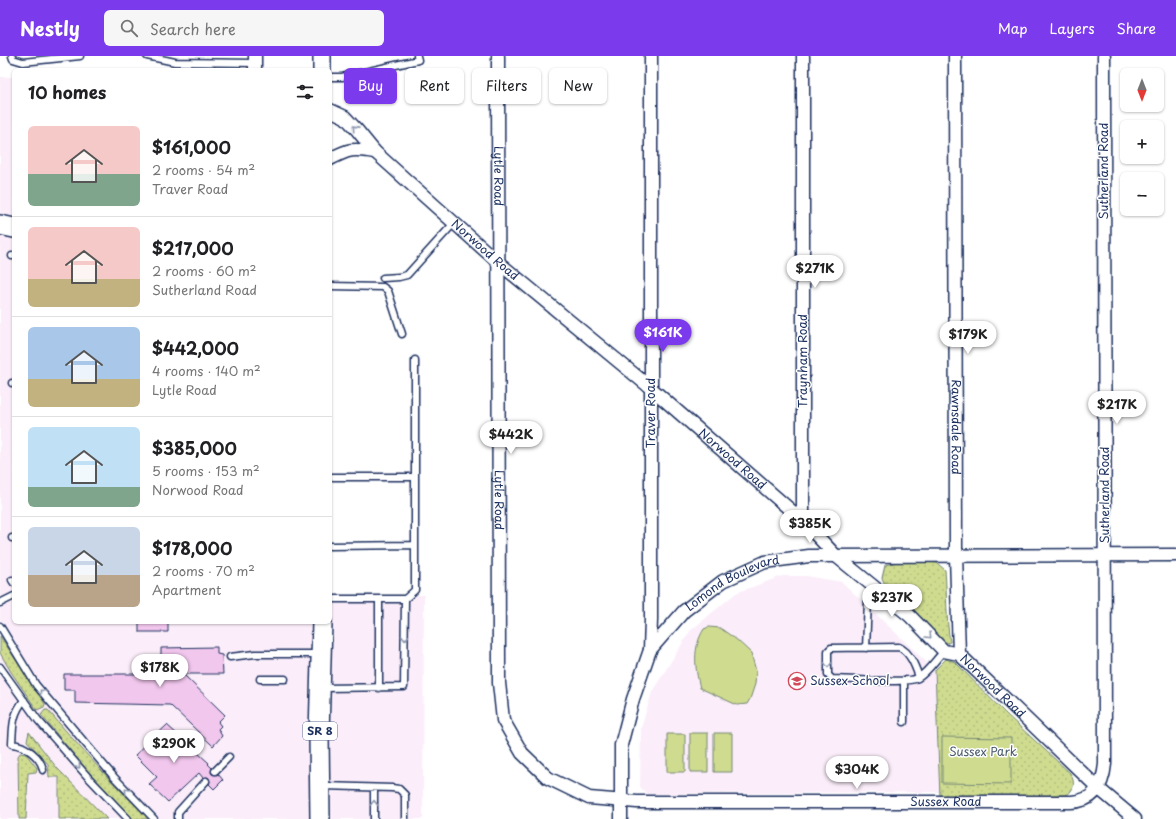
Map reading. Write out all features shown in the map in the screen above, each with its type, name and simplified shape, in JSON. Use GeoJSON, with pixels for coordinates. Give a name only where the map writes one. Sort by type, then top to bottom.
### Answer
{"type":"FeatureCollection","features":[{"type":"Feature","properties":{"kind":"main road"},"geometry":{"type":"LineString","coordinates":[[322,56],[322,68]]}},
{"type":"Feature","properties":{"kind":"main road"},"geometry":{"type":"LineString","coordinates":[[0,214],[12,216]]}},
{"type":"Feature","properties":{"kind":"main road"},"geometry":{"type":"LineString","coordinates":[[0,225],[12,228]]}},
{"type":"Feature","properties":{"kind":"main road","name":"SR 8"},"geometry":{"type":"LineString","coordinates":[[320,819],[322,624]]}},
{"type":"Feature","properties":{"kind":"street","name":"Lytle Road"},"geometry":{"type":"LineString","coordinates":[[498,56],[499,683],[503,720],[522,753],[548,778],[589,798],[620,801]]}},
{"type":"Feature","properties":{"kind":"street","name":"Traver Road"},"geometry":{"type":"LineString","coordinates":[[650,650],[652,390],[651,56]]}},
{"type":"Feature","properties":{"kind":"street","name":"Traynham Road"},"geometry":{"type":"LineString","coordinates":[[803,56],[803,521]]}},
{"type":"Feature","properties":{"kind":"street","name":"Rawnsdale Road"},"geometry":{"type":"LineString","coordinates":[[955,56],[956,555],[960,654]]}},
{"type":"Feature","properties":{"kind":"street","name":"Sutherland Road"},"geometry":{"type":"LineString","coordinates":[[1098,788],[1102,780],[1105,764],[1104,56]]}},
{"type":"Feature","properties":{"kind":"street","name":"Norwood Road"},"geometry":{"type":"LineString","coordinates":[[332,111],[345,117],[375,152],[499,263],[652,390],[803,521],[836,556],[876,590],[910,616],[944,651],[960,654],[1098,788],[1135,819]]}},
{"type":"Feature","properties":{"kind":"street"},"geometry":{"type":"LineString","coordinates":[[332,158],[347,150],[359,149],[375,152]]}},
{"type":"Feature","properties":{"kind":"street","name":"Lomond Boulevard"},"geometry":{"type":"LineString","coordinates":[[621,819],[621,745],[632,699],[650,650],[684,611],[723,582],[765,562],[809,556],[1176,555]]}},
{"type":"Feature","properties":{"kind":"street","name":"Sussex Road"},"geometry":{"type":"LineString","coordinates":[[620,801],[1071,802],[1085,800],[1098,788]]}},
{"type":"Feature","properties":{"kind":"lane"},"geometry":{"type":"LineString","coordinates":[[12,56],[13,59],[24,62],[80,56]]}},
{"type":"Feature","properties":{"kind":"lane"},"geometry":{"type":"LineString","coordinates":[[147,56],[175,62],[255,63]]}},
{"type":"Feature","properties":{"kind":"lane"},"geometry":{"type":"LineString","coordinates":[[332,77],[342,77],[418,60],[418,56]]}},
{"type":"Feature","properties":{"kind":"lane"},"geometry":{"type":"LineString","coordinates":[[383,278],[407,275],[454,223]]}},
{"type":"Feature","properties":{"kind":"lane"},"geometry":{"type":"LineString","coordinates":[[332,286],[383,287],[388,291],[402,334]]}},
{"type":"Feature","properties":{"kind":"lane"},"geometry":{"type":"LineString","coordinates":[[332,599],[405,599],[415,590],[415,360]]}},
{"type":"Feature","properties":{"kind":"lane"},"geometry":{"type":"LineString","coordinates":[[332,478],[415,477]]}},
{"type":"Feature","properties":{"kind":"lane"},"geometry":{"type":"LineString","coordinates":[[332,546],[415,545]]}},
{"type":"Feature","properties":{"kind":"lane"},"geometry":{"type":"LineString","coordinates":[[866,648],[868,601],[876,590]]}},
{"type":"Feature","properties":{"kind":"lane"},"geometry":{"type":"LineString","coordinates":[[0,603],[12,597]]}},
{"type":"Feature","properties":{"kind":"lane"},"geometry":{"type":"LineString","coordinates":[[379,599],[379,688]]}},
{"type":"Feature","properties":{"kind":"lane"},"geometry":{"type":"LineString","coordinates":[[321,688],[404,687],[405,599]]}},
{"type":"Feature","properties":{"kind":"lane"},"geometry":{"type":"LineString","coordinates":[[0,626],[36,686],[114,777],[154,819]]}},
{"type":"Feature","properties":{"kind":"lane"},"geometry":{"type":"LineString","coordinates":[[919,677],[912,660],[903,649],[899,647],[829,650],[828,675],[832,679],[904,680],[919,677],[944,651]]}},
{"type":"Feature","properties":{"kind":"lane"},"geometry":{"type":"LineString","coordinates":[[230,657],[254,654],[322,654]]}},
{"type":"Feature","properties":{"kind":"lane"},"geometry":{"type":"LineString","coordinates":[[0,667],[38,720],[87,776],[128,819]]}},
{"type":"Feature","properties":{"kind":"lane"},"geometry":{"type":"LineString","coordinates":[[260,679],[285,679]]}},
{"type":"Feature","properties":{"kind":"lane"},"geometry":{"type":"LineString","coordinates":[[904,680],[904,722]]}},
{"type":"Feature","properties":{"kind":"lane"},"geometry":{"type":"LineString","coordinates":[[24,700],[17,710],[14,718],[12,744],[19,744],[28,749],[41,763],[43,770]]}},
{"type":"Feature","properties":{"kind":"lane"},"geometry":{"type":"LineString","coordinates":[[215,772],[229,757]]}},
{"type":"Feature","properties":{"kind":"lane"},"geometry":{"type":"LineString","coordinates":[[178,819],[178,812],[206,781]]}},
{"type":"Feature","properties":{"kind":"lane"},"geometry":{"type":"LineString","coordinates":[[320,786],[399,789],[405,796],[404,819]]}},
{"type":"Feature","properties":{"kind":"lane"},"geometry":{"type":"LineString","coordinates":[[374,788],[374,819]]}},
{"type":"Feature","properties":{"kind":"shaded area"},"geometry":{"type":"Polygon","coordinates":[[[0,77],[12,77],[12,624],[332,624],[332,595],[424,595],[423,819],[0,819],[0,77]]]}},
{"type":"Feature","properties":{"kind":"shaded area","name":"Sussex School"},"geometry":{"type":"Polygon","coordinates":[[[782,576],[807,576],[842,582],[935,670],[940,792],[647,794],[640,787],[641,728],[652,692],[690,631],[736,593],[782,576]]]}},
{"type":"Feature","properties":{"kind":"green space"},"geometry":{"type":"Polygon","coordinates":[[[906,560],[937,563],[945,570],[950,642],[944,644],[934,631],[886,587],[882,578],[885,565],[906,560]]]}},
{"type":"Feature","properties":{"kind":"green space"},"geometry":{"type":"Polygon","coordinates":[[[709,627],[720,628],[737,640],[751,653],[756,671],[755,684],[747,704],[737,705],[700,688],[696,666],[696,651],[700,636],[704,629],[709,627]]]}},
{"type":"Feature","properties":{"kind":"green space"},"geometry":{"type":"Polygon","coordinates":[[[0,636],[45,704],[44,707],[37,710],[11,672],[0,653],[0,636]]]}},
{"type":"Feature","properties":{"kind":"green space","name":"Sussex Park"},"geometry":{"type":"Polygon","coordinates":[[[946,659],[955,662],[1006,714],[1070,773],[1073,779],[1073,788],[1070,793],[1067,795],[940,797],[935,670],[946,659]]]}},
{"type":"Feature","properties":{"kind":"green space"},"geometry":{"type":"Polygon","coordinates":[[[45,710],[48,710],[97,766],[149,819],[133,819],[86,769],[41,715],[45,710]]]}},
{"type":"Feature","properties":{"kind":"green space"},"geometry":{"type":"Polygon","coordinates":[[[29,732],[57,768],[107,819],[59,819],[59,777],[49,777],[48,764],[27,741],[29,732]]]}},
{"type":"Feature","properties":{"kind":"green space"},"geometry":{"type":"Polygon","coordinates":[[[690,733],[708,733],[708,772],[690,772],[690,733]]]}},
{"type":"Feature","properties":{"kind":"green space"},"geometry":{"type":"Polygon","coordinates":[[[714,733],[732,733],[732,772],[714,772],[714,733]]]}},
{"type":"Feature","properties":{"kind":"green space"},"geometry":{"type":"Polygon","coordinates":[[[667,734],[685,734],[685,772],[667,772],[667,734]]]}},
{"type":"Feature","properties":{"kind":"green space"},"geometry":{"type":"Polygon","coordinates":[[[942,737],[1011,738],[1011,784],[942,783],[942,737]]]}},
{"type":"Feature","properties":{"kind":"green space"},"geometry":{"type":"Polygon","coordinates":[[[20,753],[26,754],[37,768],[36,772],[28,773],[26,819],[19,819],[18,756],[20,753]]]}},
{"type":"Feature","properties":{"kind":"building"},"geometry":{"type":"Polygon","coordinates":[[[139,624],[168,624],[168,632],[139,632],[139,624]]]}},
{"type":"Feature","properties":{"kind":"building"},"geometry":{"type":"Polygon","coordinates":[[[217,647],[217,654],[222,655],[223,674],[183,674],[225,715],[218,722],[221,726],[218,729],[222,736],[213,746],[170,705],[75,703],[75,690],[64,690],[64,674],[161,674],[161,648],[217,647]]]}},
{"type":"Feature","properties":{"kind":"building"},"geometry":{"type":"Polygon","coordinates":[[[167,725],[209,763],[208,764],[212,768],[212,774],[218,774],[223,780],[214,789],[209,784],[209,778],[203,778],[199,773],[168,802],[149,784],[157,777],[135,755],[167,725]]]}},
{"type":"Feature","properties":{"kind":"place","name":"Sussex School"},"geometry":{"type":"Point","coordinates":[797,681]}}]}
